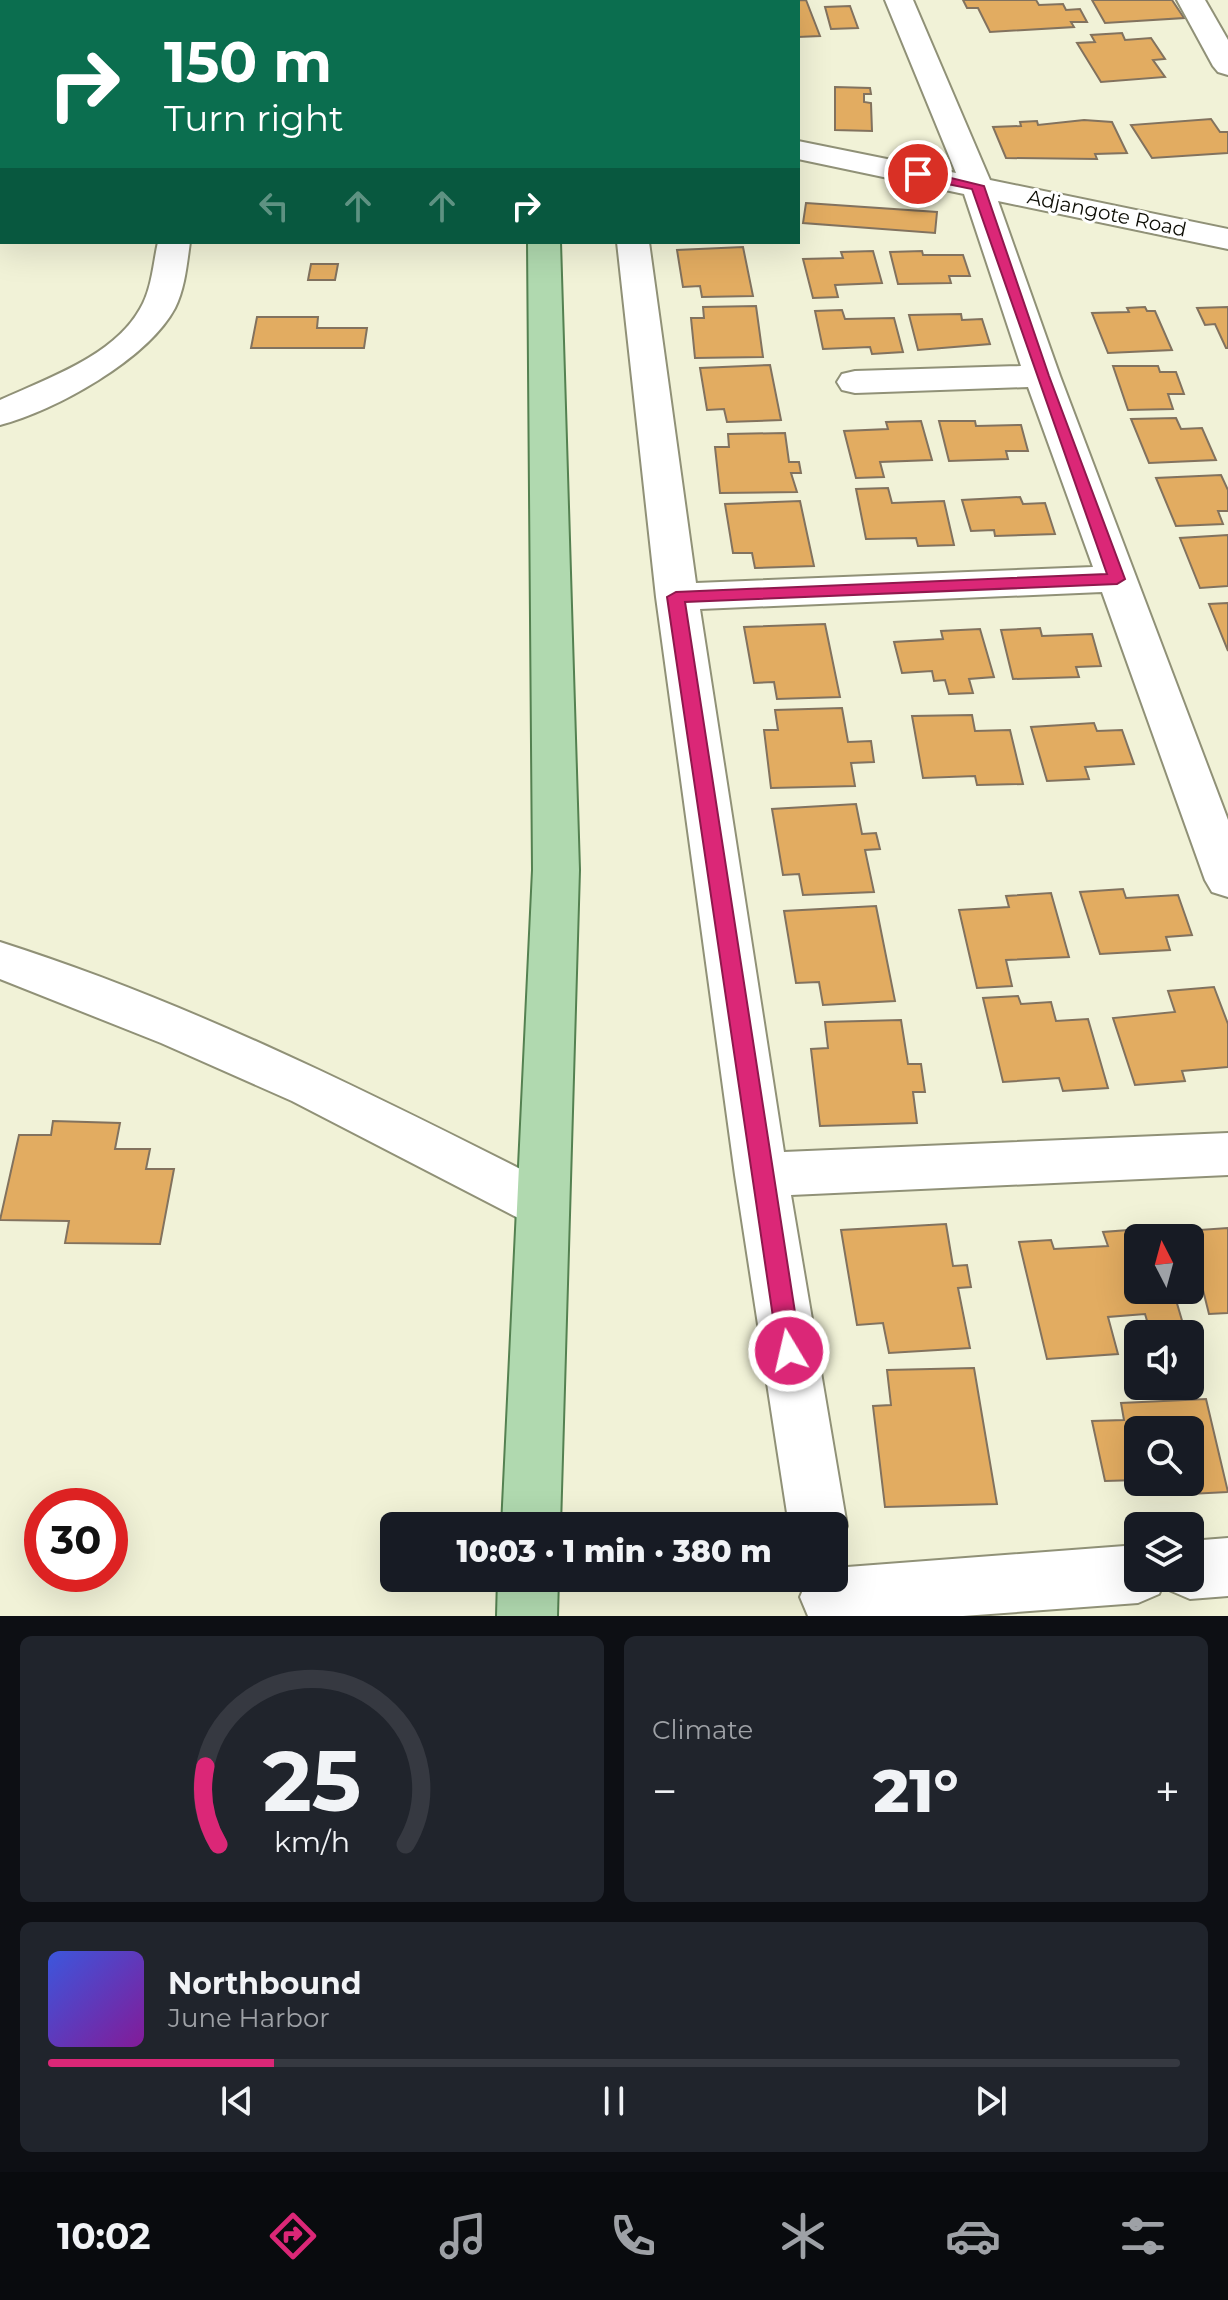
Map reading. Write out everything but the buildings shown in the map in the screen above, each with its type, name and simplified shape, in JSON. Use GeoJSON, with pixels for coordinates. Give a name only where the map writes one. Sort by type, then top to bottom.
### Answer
{"type":"FeatureCollection","features":[{"type":"Feature","properties":{"kind":"main road"},"geometry":{"type":"LineString","coordinates":[[531,1512],[556,870],[544,244]]}},
{"type":"Feature","properties":{"kind":"main road"},"geometry":{"type":"LineString","coordinates":[[527,1616],[528,1592]]}},
{"type":"Feature","properties":{"kind":"street"},"geometry":{"type":"LineString","coordinates":[[899,0],[977,186],[1042,376],[1228,880]]}},
{"type":"Feature","properties":{"kind":"street"},"geometry":{"type":"LineString","coordinates":[[1191,0],[1228,66]]}},
{"type":"Feature","properties":{"kind":"street","name":"Adjangote Road"},"geometry":{"type":"LineString","coordinates":[[800,150],[1228,239]]}},
{"type":"Feature","properties":{"kind":"street"},"geometry":{"type":"LineString","coordinates":[[0,414],[85,372],[140,335],[159,307],[174,244]]}},
{"type":"Feature","properties":{"kind":"street"},"geometry":{"type":"LineString","coordinates":[[633,244],[676,597],[761,1175],[816,1512]]}},
{"type":"Feature","properties":{"kind":"street"},"geometry":{"type":"LineString","coordinates":[[855,382],[1042,376]]}},
{"type":"Feature","properties":{"kind":"street"},"geometry":{"type":"LineString","coordinates":[[676,597],[1117,579]]}},
{"type":"Feature","properties":{"kind":"street"},"geometry":{"type":"LineString","coordinates":[[0,960],[133,1010],[355,1107],[542,1205]]}},
{"type":"Feature","properties":{"kind":"street"},"geometry":{"type":"LineString","coordinates":[[761,1175],[1228,1154]]}},
{"type":"Feature","properties":{"kind":"street"},"geometry":{"type":"LineString","coordinates":[[1204,1569],[1228,1567]]}},
{"type":"Feature","properties":{"kind":"street"},"geometry":{"type":"LineString","coordinates":[[830,1597],[1124,1575]]}},
{"type":"Feature","properties":{"kind":"route"},"geometry":{"type":"LineString","coordinates":[[789,1351],[676,597],[1117,579],[1042,376],[977,186],[918,174]]}}]}
